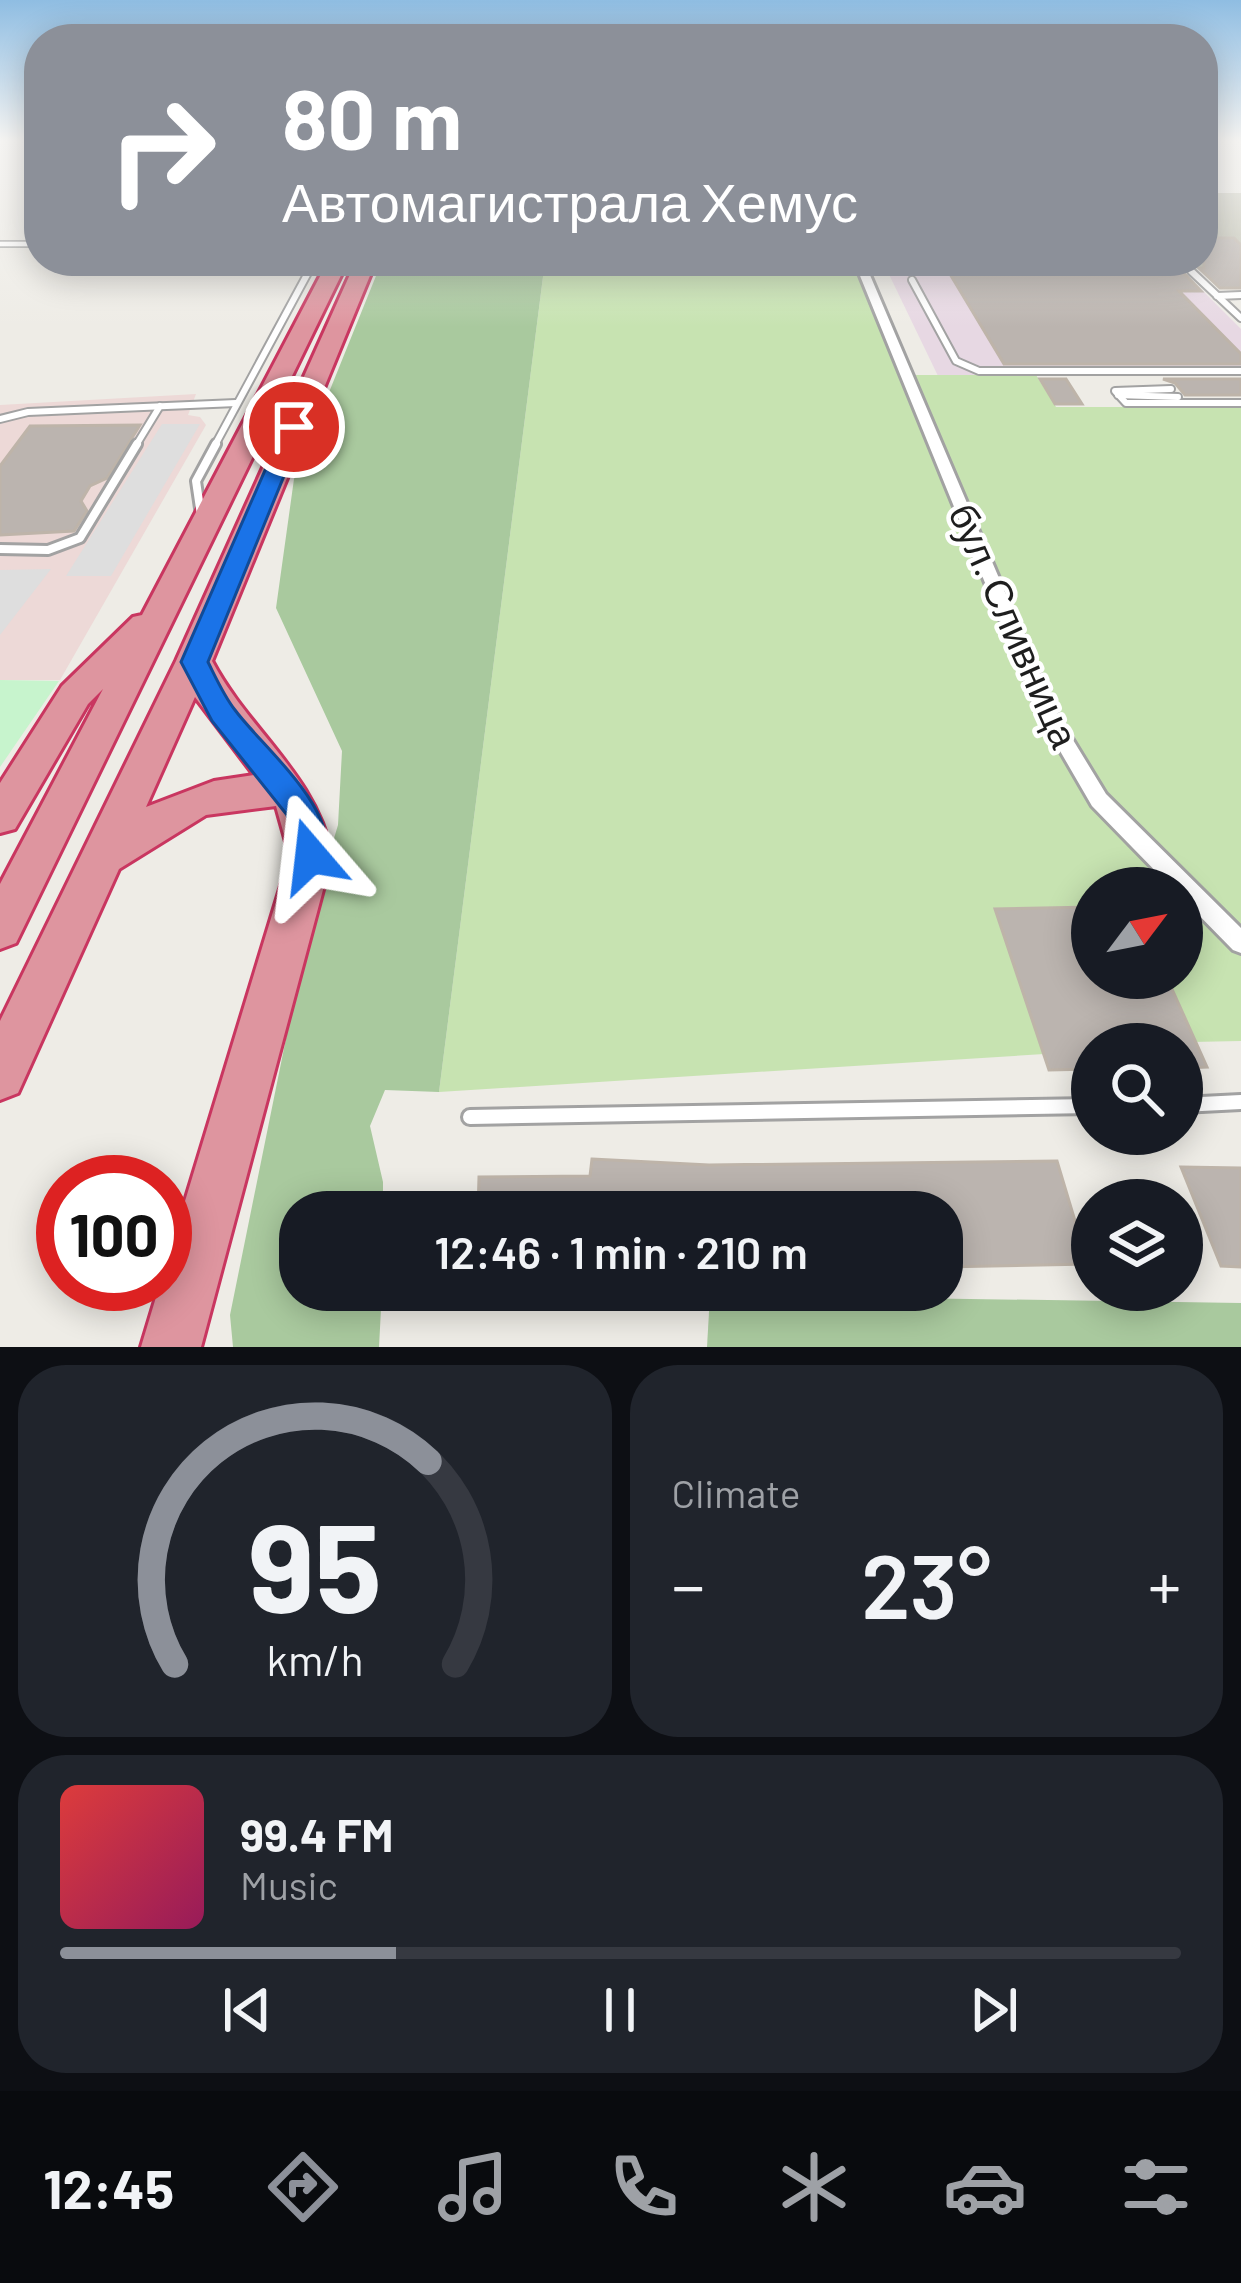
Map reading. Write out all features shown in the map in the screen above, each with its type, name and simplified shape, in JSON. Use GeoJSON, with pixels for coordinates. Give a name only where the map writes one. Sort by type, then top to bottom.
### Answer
{"type":"FeatureCollection","features":[{"type":"Feature","properties":{"kind":"highway"},"geometry":{"type":"LineString","coordinates":[[0,929],[331,276]]}},
{"type":"Feature","properties":{"kind":"highway"},"geometry":{"type":"LineString","coordinates":[[0,1075],[194,662],[360,276]]}},
{"type":"Feature","properties":{"kind":"highway"},"geometry":{"type":"LineString","coordinates":[[0,817],[75,694],[168,601]]}},
{"type":"Feature","properties":{"kind":"highway"},"geometry":{"type":"LineString","coordinates":[[173,1346],[311,856],[310,832],[286,791],[222,714],[194,662]]}},
{"type":"Feature","properties":{"kind":"highway"},"geometry":{"type":"LineString","coordinates":[[104,859],[140,829],[183,805],[225,791],[286,791]]}},
{"type":"Feature","properties":{"kind":"street","name":"бул. Сливница"},"geometry":{"type":"LineString","coordinates":[[865,276],[1047,713],[1099,800],[1241,944]]}},
{"type":"Feature","properties":{"kind":"lane"},"geometry":{"type":"LineString","coordinates":[[203,532],[196,481],[306,276]]}},
{"type":"Feature","properties":{"kind":"lane"},"geometry":{"type":"LineString","coordinates":[[1196,276],[1241,318]]}},
{"type":"Feature","properties":{"kind":"lane"},"geometry":{"type":"LineString","coordinates":[[912,280],[956,361],[970,369],[1241,370]]}},
{"type":"Feature","properties":{"kind":"lane"},"geometry":{"type":"LineString","coordinates":[[1217,296],[1241,295]]}},
{"type":"Feature","properties":{"kind":"lane"},"geometry":{"type":"LineString","coordinates":[[1174,393],[1118,395],[1126,403],[1241,404]]}},
{"type":"Feature","properties":{"kind":"lane"},"geometry":{"type":"LineString","coordinates":[[0,419],[28,412],[236,403]]}},
{"type":"Feature","properties":{"kind":"lane"},"geometry":{"type":"LineString","coordinates":[[0,549],[48,550],[80,538],[160,406]]}},
{"type":"Feature","properties":{"kind":"lane"},"geometry":{"type":"LineString","coordinates":[[1203,1104],[1241,1102]]}},
{"type":"Feature","properties":{"kind":"lane"},"geometry":{"type":"LineString","coordinates":[[470,1117],[1071,1106]]}},
{"type":"Feature","properties":{"kind":"shaded area"},"geometry":{"type":"Polygon","coordinates":[[[1218,202],[1241,202],[1241,285],[1216,285],[1206,276],[1218,276],[1218,202]]]}},
{"type":"Feature","properties":{"kind":"shaded area"},"geometry":{"type":"Polygon","coordinates":[[[890,276],[1188,276],[1241,329],[1241,375],[938,376],[890,276]]]}},
{"type":"Feature","properties":{"kind":"shaded area"},"geometry":{"type":"Polygon","coordinates":[[[196,394],[188,415],[200,417],[206,425],[60,680],[0,680],[0,405],[196,394]]]}},
{"type":"Feature","properties":{"kind":"shaded area"},"geometry":{"type":"Polygon","coordinates":[[[162,424],[200,424],[111,576],[66,576],[162,424]]]}},
{"type":"Feature","properties":{"kind":"shaded area"},"geometry":{"type":"Polygon","coordinates":[[[51,569],[0,635],[0,570],[51,569]]]}},
{"type":"Feature","properties":{"kind":"green space"},"geometry":{"type":"Polygon","coordinates":[[[376,276],[543,276],[439,1092],[385,1090],[370,1126],[383,1191],[279,1191],[279,1311],[381,1311],[379,1347],[233,1347],[230,1315],[311,915],[338,825],[342,751],[276,608],[294,479],[376,276]]]}},
{"type":"Feature","properties":{"kind":"green space"},"geometry":{"type":"Polygon","coordinates":[[[543,276],[863,276],[908,375],[1036,375],[1056,407],[1241,407],[1241,1041],[1203,1042],[1203,1023],[1071,1023],[1071,1052],[439,1092],[543,276]]]}},
{"type":"Feature","properties":{"kind":"green space"},"geometry":{"type":"Polygon","coordinates":[[[0,680],[59,681],[0,767],[0,680]]]}},
{"type":"Feature","properties":{"kind":"green space"},"geometry":{"type":"Polygon","coordinates":[[[963,1299],[1071,1300],[1071,1311],[1203,1311],[1203,1302],[1241,1303],[1241,1347],[707,1347],[709,1311],[963,1311],[963,1299]]]}},
{"type":"Feature","properties":{"kind":"building"},"geometry":{"type":"Polygon","coordinates":[[[1218,238],[1234,238],[1241,245],[1241,288],[1220,288],[1207,276],[1218,276],[1218,238]]]}},
{"type":"Feature","properties":{"kind":"building"},"geometry":{"type":"Polygon","coordinates":[[[951,276],[1187,276],[1201,291],[1179,291],[1241,354],[1241,364],[1004,364],[951,276]]]}},
{"type":"Feature","properties":{"kind":"building"},"geometry":{"type":"Polygon","coordinates":[[[1040,379],[1066,379],[1082,404],[1055,404],[1040,379]]]}},
{"type":"Feature","properties":{"kind":"building"},"geometry":{"type":"Polygon","coordinates":[[[1163,379],[1241,379],[1241,395],[1185,395],[1175,383],[1163,379]]]}},
{"type":"Feature","properties":{"kind":"building"},"geometry":{"type":"Polygon","coordinates":[[[140,425],[107,478],[90,486],[81,501],[87,511],[74,531],[0,535],[0,466],[30,426],[140,425]]]}},
{"type":"Feature","properties":{"kind":"building"},"geometry":{"type":"Polygon","coordinates":[[[1071,907],[1071,999],[1176,999],[1187,1023],[1071,1023],[1071,1069],[1049,1070],[995,909],[1071,907]]]}},
{"type":"Feature","properties":{"kind":"building"},"geometry":{"type":"Polygon","coordinates":[[[592,1159],[709,1165],[1057,1161],[1071,1208],[1071,1264],[963,1267],[963,1191],[479,1191],[479,1177],[590,1176],[592,1159]]]}},
{"type":"Feature","properties":{"kind":"building"},"geometry":{"type":"Polygon","coordinates":[[[1181,1167],[1241,1168],[1241,1267],[1221,1266],[1203,1221],[1203,1179],[1186,1179],[1181,1167]]]}},
{"type":"Feature","properties":{"kind":"route"},"geometry":{"type":"LineString","coordinates":[[294,427],[194,662],[222,714],[301,809],[310,832],[311,856]]}}]}
